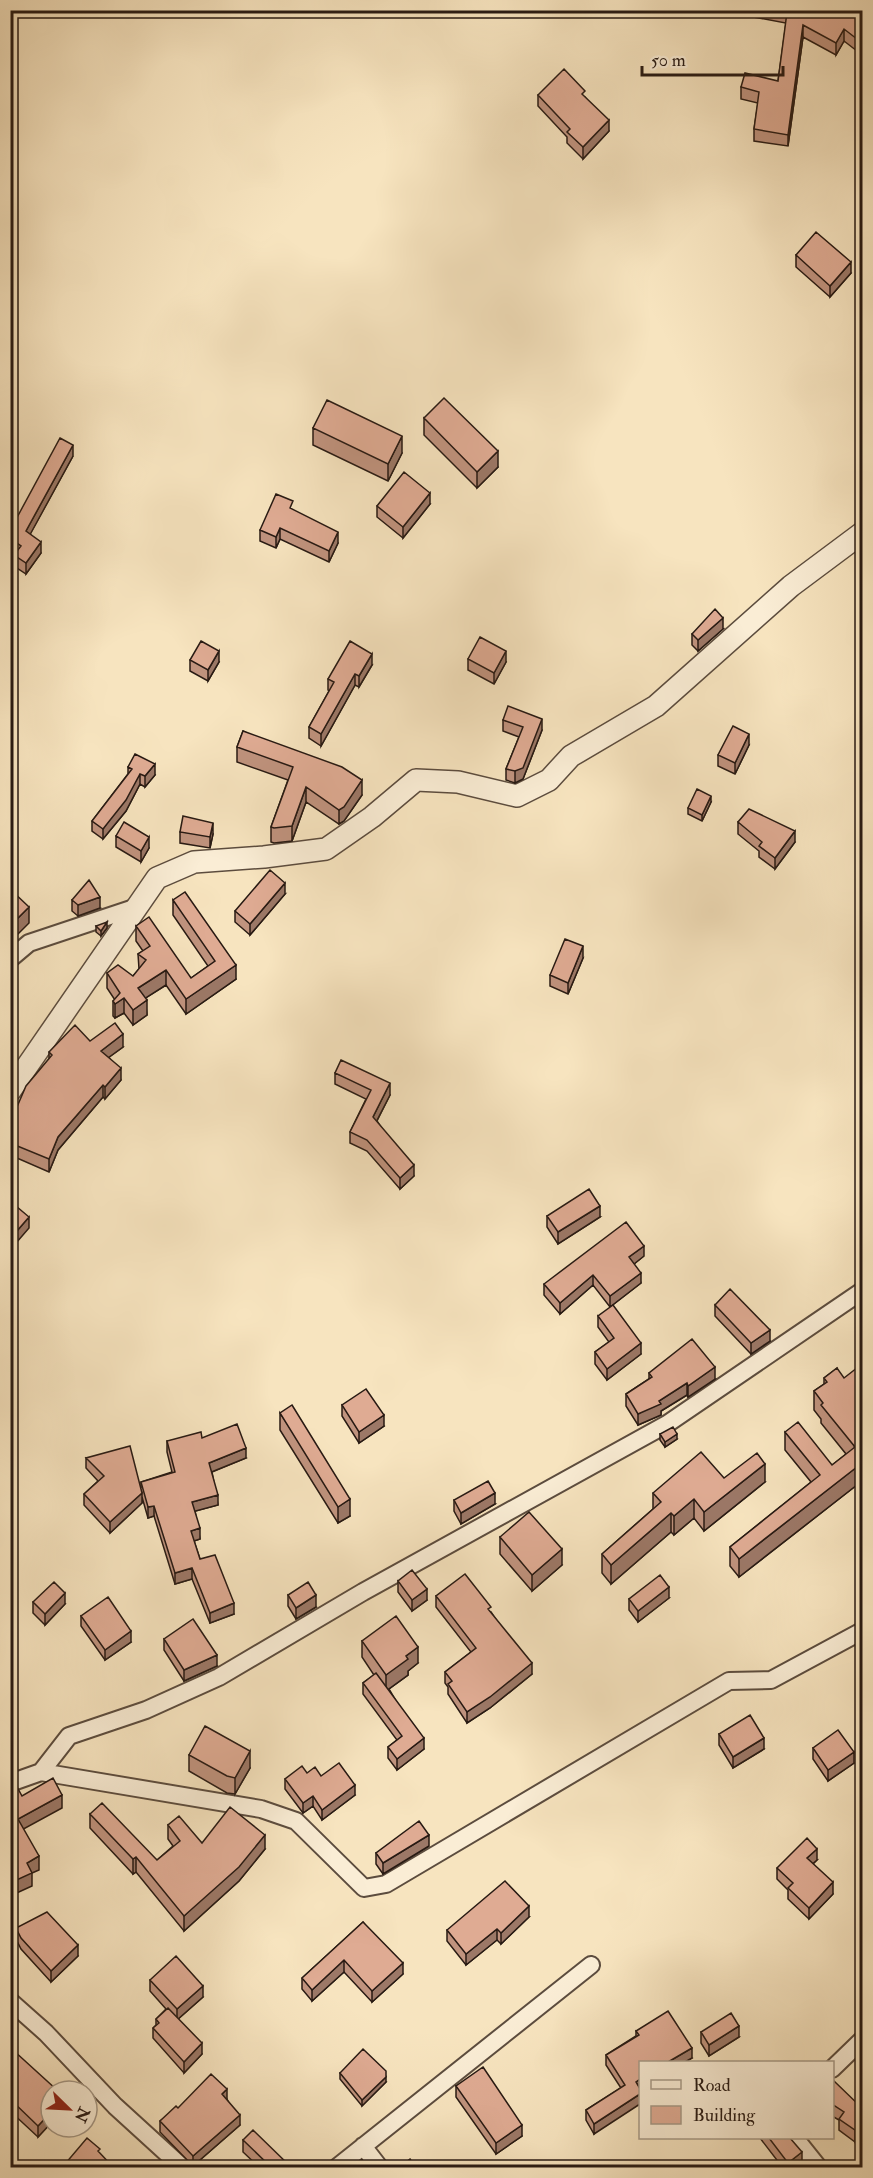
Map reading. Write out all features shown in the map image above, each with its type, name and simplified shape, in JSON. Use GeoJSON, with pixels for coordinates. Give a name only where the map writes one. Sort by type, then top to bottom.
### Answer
{"type":"FeatureCollection","features":[{"type":"Feature","properties":{"kind":"street"},"geometry":{"type":"LineString","coordinates":[[10,1090],[157,878],[194,862],[264,858],[326,849],[372,817],[416,780],[458,782],[517,796],[549,780],[571,756],[656,706],[791,586],[862,533]]}},
{"type":"Feature","properties":{"kind":"street"},"geometry":{"type":"LineString","coordinates":[[10,959],[29,943],[137,907]]}},
{"type":"Feature","properties":{"kind":"street"},"geometry":{"type":"LineString","coordinates":[[40,1772],[69,1736],[146,1710],[219,1677],[363,1592],[667,1424],[862,1291]]}},
{"type":"Feature","properties":{"kind":"street"},"geometry":{"type":"LineString","coordinates":[[10,1783],[40,1772],[261,1809],[296,1821],[364,1888],[386,1884],[729,1681],[771,1680],[862,1631]]}},
{"type":"Feature","properties":{"kind":"street"},"geometry":{"type":"LineString","coordinates":[[336,2168],[591,1965]]}},
{"type":"Feature","properties":{"kind":"street"},"geometry":{"type":"LineString","coordinates":[[10,2001],[46,2033],[115,2106],[183,2168]]}},
{"type":"Feature","properties":{"kind":"street"},"geometry":{"type":"LineString","coordinates":[[834,2067],[862,2040]]}},
{"type":"Feature","properties":{"kind":"street"},"geometry":{"type":"LineString","coordinates":[[796,2139],[819,2168]]}},
{"type":"Feature","properties":{"kind":"street"},"geometry":{"type":"LineString","coordinates":[[363,2146],[380,2168]]}},
{"type":"Feature","properties":{"kind":"building"},"geometry":{"type":"Polygon","coordinates":[[[780,10],[862,10],[862,32],[857,39],[844,29],[836,43],[803,25],[788,135],[754,129],[759,92],[741,87],[745,73],[778,81],[787,12],[780,10]]]}},
{"type":"Feature","properties":{"kind":"building"},"geometry":{"type":"Polygon","coordinates":[[[564,69],[585,91],[582,94],[609,120],[583,147],[567,132],[570,129],[538,95],[564,69]]]}},
{"type":"Feature","properties":{"kind":"building"},"geometry":{"type":"Polygon","coordinates":[[[816,232],[851,262],[830,286],[796,255],[816,232]]]}},
{"type":"Feature","properties":{"kind":"building"},"geometry":{"type":"Polygon","coordinates":[[[444,398],[498,451],[477,472],[424,418],[444,398]]]}},
{"type":"Feature","properties":{"kind":"building"},"geometry":{"type":"Polygon","coordinates":[[[327,400],[402,436],[388,464],[313,428],[327,400]]]}},
{"type":"Feature","properties":{"kind":"building"},"geometry":{"type":"Polygon","coordinates":[[[60,438],[73,445],[26,531],[41,542],[26,563],[14,555],[21,546],[10,538],[10,520],[14,523],[60,438]]]}},
{"type":"Feature","properties":{"kind":"building"},"geometry":{"type":"Polygon","coordinates":[[[404,472],[430,493],[403,527],[377,506],[404,472]]]}},
{"type":"Feature","properties":{"kind":"building"},"geometry":{"type":"Polygon","coordinates":[[[276,494],[293,501],[290,508],[338,532],[329,551],[280,528],[276,537],[260,530],[276,494]]]}},
{"type":"Feature","properties":{"kind":"building"},"geometry":{"type":"Polygon","coordinates":[[[715,609],[723,618],[698,640],[692,634],[715,609]]]}},
{"type":"Feature","properties":{"kind":"building"},"geometry":{"type":"Polygon","coordinates":[[[480,637],[506,651],[494,673],[468,659],[480,637]]]}},
{"type":"Feature","properties":{"kind":"building"},"geometry":{"type":"Polygon","coordinates":[[[201,641],[219,651],[208,670],[190,660],[201,641]]]}},
{"type":"Feature","properties":{"kind":"building"},"geometry":{"type":"Polygon","coordinates":[[[350,641],[372,654],[359,676],[355,674],[321,734],[309,727],[334,682],[328,679],[350,641]]]}},
{"type":"Feature","properties":{"kind":"building"},"geometry":{"type":"Polygon","coordinates":[[[508,706],[542,719],[523,768],[515,771],[506,769],[523,727],[503,720],[508,706]]]}},
{"type":"Feature","properties":{"kind":"building"},"geometry":{"type":"Polygon","coordinates":[[[733,726],[749,734],[735,763],[718,755],[733,726]]]}},
{"type":"Feature","properties":{"kind":"building"},"geometry":{"type":"Polygon","coordinates":[[[243,731],[342,767],[362,780],[344,807],[339,810],[306,787],[292,826],[271,827],[293,767],[237,747],[243,731]]]}},
{"type":"Feature","properties":{"kind":"building"},"geometry":{"type":"Polygon","coordinates":[[[135,754],[155,764],[145,776],[140,774],[126,800],[103,829],[92,821],[132,769],[128,767],[135,754]]]}},
{"type":"Feature","properties":{"kind":"building"},"geometry":{"type":"Polygon","coordinates":[[[697,789],[711,796],[702,815],[688,808],[697,789]]]}},
{"type":"Feature","properties":{"kind":"building"},"geometry":{"type":"Polygon","coordinates":[[[749,809],[795,831],[775,858],[759,846],[762,842],[738,822],[749,809]]]}},
{"type":"Feature","properties":{"kind":"building"},"geometry":{"type":"Polygon","coordinates":[[[183,816],[213,823],[210,837],[180,832],[183,816]]]}},
{"type":"Feature","properties":{"kind":"building"},"geometry":{"type":"Polygon","coordinates":[[[124,822],[149,837],[141,851],[116,836],[124,822]]]}},
{"type":"Feature","properties":{"kind":"building"},"geometry":{"type":"Polygon","coordinates":[[[270,870],[285,883],[250,924],[235,911],[270,870]]]}},
{"type":"Feature","properties":{"kind":"building"},"geometry":{"type":"Polygon","coordinates":[[[89,880],[100,897],[78,905],[72,900],[89,880]]]}},
{"type":"Feature","properties":{"kind":"building"},"geometry":{"type":"Polygon","coordinates":[[[10,889],[29,907],[10,926],[10,889]]]}},
{"type":"Feature","properties":{"kind":"building"},"geometry":{"type":"Polygon","coordinates":[[[185,892],[236,965],[186,999],[166,970],[138,988],[147,1000],[133,1010],[124,998],[115,1004],[113,1001],[120,993],[107,973],[118,965],[133,976],[146,960],[138,954],[150,946],[136,926],[149,917],[191,978],[215,961],[173,900],[185,892]]]}},
{"type":"Feature","properties":{"kind":"building"},"geometry":{"type":"Polygon","coordinates":[[[107,922],[101,931],[96,926],[107,922]]]}},
{"type":"Feature","properties":{"kind":"building"},"geometry":{"type":"Polygon","coordinates":[[[565,939],[583,946],[568,983],[550,975],[565,939]]]}},
{"type":"Feature","properties":{"kind":"building"},"geometry":{"type":"Polygon","coordinates":[[[115,1023],[123,1034],[101,1051],[121,1068],[105,1087],[103,1085],[58,1137],[49,1159],[10,1143],[10,1123],[26,1086],[52,1055],[49,1052],[75,1025],[90,1041],[115,1023]]]}},
{"type":"Feature","properties":{"kind":"building"},"geometry":{"type":"Polygon","coordinates":[[[341,1060],[390,1083],[373,1117],[414,1165],[400,1178],[367,1140],[350,1132],[371,1090],[335,1073],[341,1060]]]}},
{"type":"Feature","properties":{"kind":"building"},"geometry":{"type":"Polygon","coordinates":[[[589,1189],[600,1206],[558,1232],[547,1216],[589,1189]]]}},
{"type":"Feature","properties":{"kind":"building"},"geometry":{"type":"Polygon","coordinates":[[[10,1201],[29,1217],[10,1239],[10,1201]]]}},
{"type":"Feature","properties":{"kind":"building"},"geometry":{"type":"Polygon","coordinates":[[[626,1222],[644,1246],[629,1257],[641,1273],[610,1296],[593,1275],[560,1303],[544,1284],[626,1222]]]}},
{"type":"Feature","properties":{"kind":"building"},"geometry":{"type":"Polygon","coordinates":[[[730,1289],[770,1330],[751,1343],[715,1305],[730,1289]]]}},
{"type":"Feature","properties":{"kind":"building"},"geometry":{"type":"Polygon","coordinates":[[[613,1305],[641,1343],[607,1369],[595,1352],[614,1338],[598,1316],[613,1305]]]}},
{"type":"Feature","properties":{"kind":"building"},"geometry":{"type":"Polygon","coordinates":[[[692,1339],[715,1367],[688,1386],[687,1383],[659,1401],[661,1404],[638,1414],[626,1394],[652,1377],[649,1373],[692,1339]]]}},
{"type":"Feature","properties":{"kind":"building"},"geometry":{"type":"Polygon","coordinates":[[[862,1364],[862,1463],[739,1559],[730,1547],[820,1475],[785,1432],[798,1422],[832,1465],[855,1447],[821,1405],[823,1403],[814,1391],[827,1382],[824,1378],[837,1368],[844,1378],[862,1364]]]}},
{"type":"Feature","properties":{"kind":"building"},"geometry":{"type":"Polygon","coordinates":[[[366,1389],[384,1415],[359,1432],[342,1405],[366,1389]]]}},
{"type":"Feature","properties":{"kind":"building"},"geometry":{"type":"Polygon","coordinates":[[[292,1405],[350,1499],[338,1507],[280,1413],[292,1405]]]}},
{"type":"Feature","properties":{"kind":"building"},"geometry":{"type":"Polygon","coordinates":[[[237,1424],[246,1448],[209,1463],[218,1495],[192,1502],[200,1528],[191,1531],[200,1559],[215,1555],[234,1603],[210,1613],[192,1568],[175,1573],[154,1506],[148,1507],[141,1482],[175,1472],[167,1441],[201,1432],[202,1438],[237,1424]]]}},
{"type":"Feature","properties":{"kind":"building"},"geometry":{"type":"Polygon","coordinates":[[[673,1427],[677,1434],[665,1442],[660,1434],[673,1427]]]}},
{"type":"Feature","properties":{"kind":"building"},"geometry":{"type":"Polygon","coordinates":[[[130,1446],[142,1493],[110,1522],[84,1494],[104,1476],[86,1458],[130,1446]]]}},
{"type":"Feature","properties":{"kind":"building"},"geometry":{"type":"Polygon","coordinates":[[[701,1452],[724,1478],[757,1453],[765,1464],[704,1512],[694,1499],[674,1516],[671,1513],[611,1565],[602,1554],[661,1502],[653,1493],[701,1452]]]}},
{"type":"Feature","properties":{"kind":"building"},"geometry":{"type":"Polygon","coordinates":[[[488,1481],[495,1493],[461,1513],[454,1500],[488,1481]]]}},
{"type":"Feature","properties":{"kind":"building"},"geometry":{"type":"Polygon","coordinates":[[[529,1512],[562,1549],[532,1575],[500,1537],[529,1512]]]}},
{"type":"Feature","properties":{"kind":"building"},"geometry":{"type":"Polygon","coordinates":[[[412,1570],[427,1589],[412,1600],[398,1581],[412,1570]]]}},
{"type":"Feature","properties":{"kind":"building"},"geometry":{"type":"Polygon","coordinates":[[[465,1574],[491,1607],[488,1609],[532,1663],[490,1697],[467,1712],[448,1684],[452,1681],[445,1672],[476,1648],[436,1596],[465,1574]]]}},
{"type":"Feature","properties":{"kind":"building"},"geometry":{"type":"Polygon","coordinates":[[[660,1575],[669,1587],[638,1611],[629,1599],[660,1575]]]}},
{"type":"Feature","properties":{"kind":"building"},"geometry":{"type":"Polygon","coordinates":[[[54,1582],[65,1593],[45,1614],[33,1602],[54,1582]]]}},
{"type":"Feature","properties":{"kind":"building"},"geometry":{"type":"Polygon","coordinates":[[[308,1582],[316,1595],[296,1608],[288,1595],[308,1582]]]}},
{"type":"Feature","properties":{"kind":"building"},"geometry":{"type":"Polygon","coordinates":[[[108,1597],[131,1631],[105,1650],[81,1616],[108,1597]]]}},
{"type":"Feature","properties":{"kind":"building"},"geometry":{"type":"Polygon","coordinates":[[[396,1616],[418,1647],[406,1656],[408,1659],[386,1675],[362,1641],[396,1616]]]}},
{"type":"Feature","properties":{"kind":"building"},"geometry":{"type":"Polygon","coordinates":[[[193,1619],[217,1655],[184,1670],[164,1639],[193,1619]]]}},
{"type":"Feature","properties":{"kind":"building"},"geometry":{"type":"Polygon","coordinates":[[[376,1673],[424,1738],[397,1759],[388,1747],[402,1736],[363,1683],[376,1673]]]}},
{"type":"Feature","properties":{"kind":"building"},"geometry":{"type":"Polygon","coordinates":[[[750,1715],[764,1738],[733,1757],[719,1734],[750,1715]]]}},
{"type":"Feature","properties":{"kind":"building"},"geometry":{"type":"Polygon","coordinates":[[[205,1726],[250,1751],[235,1778],[189,1755],[205,1726]]]}},
{"type":"Feature","properties":{"kind":"building"},"geometry":{"type":"Polygon","coordinates":[[[838,1730],[854,1752],[828,1770],[813,1748],[838,1730]]]}},
{"type":"Feature","properties":{"kind":"building"},"geometry":{"type":"Polygon","coordinates":[[[339,1763],[355,1785],[322,1810],[313,1796],[303,1803],[285,1779],[302,1766],[307,1773],[315,1767],[321,1776],[339,1763]]]}},
{"type":"Feature","properties":{"kind":"building"},"geometry":{"type":"Polygon","coordinates":[[[53,1778],[62,1795],[18,1819],[39,1856],[27,1863],[32,1873],[10,1883],[10,1790],[17,1787],[22,1796],[53,1778]]]}},
{"type":"Feature","properties":{"kind":"building"},"geometry":{"type":"Polygon","coordinates":[[[102,1803],[157,1860],[180,1841],[168,1825],[179,1816],[202,1843],[230,1807],[265,1835],[239,1867],[184,1916],[136,1857],[133,1859],[90,1814],[102,1803]]]}},
{"type":"Feature","properties":{"kind":"building"},"geometry":{"type":"Polygon","coordinates":[[[419,1821],[429,1835],[383,1863],[376,1853],[419,1821]]]}},
{"type":"Feature","properties":{"kind":"building"},"geometry":{"type":"Polygon","coordinates":[[[807,1838],[817,1849],[807,1858],[833,1882],[809,1908],[788,1888],[793,1883],[777,1868],[807,1838]]]}},
{"type":"Feature","properties":{"kind":"building"},"geometry":{"type":"Polygon","coordinates":[[[505,1881],[529,1906],[501,1933],[497,1929],[466,1954],[447,1930],[505,1881]]]}},
{"type":"Feature","properties":{"kind":"building"},"geometry":{"type":"Polygon","coordinates":[[[47,1912],[78,1945],[51,1971],[21,1938],[16,1928],[47,1912]]]}},
{"type":"Feature","properties":{"kind":"building"},"geometry":{"type":"Polygon","coordinates":[[[363,1922],[403,1963],[372,1991],[344,1960],[312,1990],[302,1978],[363,1922]]]}},
{"type":"Feature","properties":{"kind":"building"},"geometry":{"type":"Polygon","coordinates":[[[176,1956],[203,1986],[177,2009],[150,1980],[176,1956]]]}},
{"type":"Feature","properties":{"kind":"building"},"geometry":{"type":"Polygon","coordinates":[[[168,2008],[202,2043],[184,2062],[153,2028],[159,2023],[156,2019],[168,2008]]]}},
{"type":"Feature","properties":{"kind":"building"},"geometry":{"type":"Polygon","coordinates":[[[668,2011],[692,2048],[670,2061],[639,2061],[639,2080],[636,2082],[639,2095],[594,2124],[586,2110],[625,2085],[606,2055],[639,2035],[636,2031],[668,2011]]]}},
{"type":"Feature","properties":{"kind":"building"},"geometry":{"type":"Polygon","coordinates":[[[731,2013],[739,2026],[709,2045],[701,2032],[731,2013]]]}},
{"type":"Feature","properties":{"kind":"building"},"geometry":{"type":"Polygon","coordinates":[[[10,2028],[17,2036],[10,2042],[10,2028]]]}},
{"type":"Feature","properties":{"kind":"building"},"geometry":{"type":"Polygon","coordinates":[[[363,2049],[386,2071],[386,2077],[362,2100],[340,2073],[363,2049]]]}},
{"type":"Feature","properties":{"kind":"building"},"geometry":{"type":"Polygon","coordinates":[[[13,2050],[45,2079],[39,2079],[38,2126],[10,2099],[10,2054],[13,2050]]]}},
{"type":"Feature","properties":{"kind":"building"},"geometry":{"type":"Polygon","coordinates":[[[483,2067],[522,2125],[496,2143],[456,2086],[483,2067]]]}},
{"type":"Feature","properties":{"kind":"building"},"geometry":{"type":"Polygon","coordinates":[[[211,2074],[227,2089],[222,2094],[240,2115],[193,2156],[160,2121],[176,2106],[178,2108],[211,2074]]]}},
{"type":"Feature","properties":{"kind":"building"},"geometry":{"type":"Polygon","coordinates":[[[834,2081],[862,2108],[862,2124],[855,2130],[839,2119],[844,2112],[834,2105],[834,2081]]]}},
{"type":"Feature","properties":{"kind":"building"},"geometry":{"type":"Polygon","coordinates":[[[253,2130],[292,2168],[272,2168],[243,2140],[253,2130]]]}},
{"type":"Feature","properties":{"kind":"building"},"geometry":{"type":"Polygon","coordinates":[[[88,2139],[100,2149],[98,2151],[114,2168],[68,2168],[65,2164],[88,2139]]]}},
{"type":"Feature","properties":{"kind":"building"},"geometry":{"type":"Polygon","coordinates":[[[770,2139],[791,2139],[802,2152],[788,2163],[770,2139]]]}},
{"type":"Feature","properties":{"kind":"building"},"geometry":{"type":"Polygon","coordinates":[[[410,2159],[416,2168],[398,2168],[410,2159]]]}},
{"type":"Feature","properties":{"kind":"building"},"geometry":{"type":"Polygon","coordinates":[[[362,2160],[368,2168],[353,2168],[362,2160]]]}}]}
